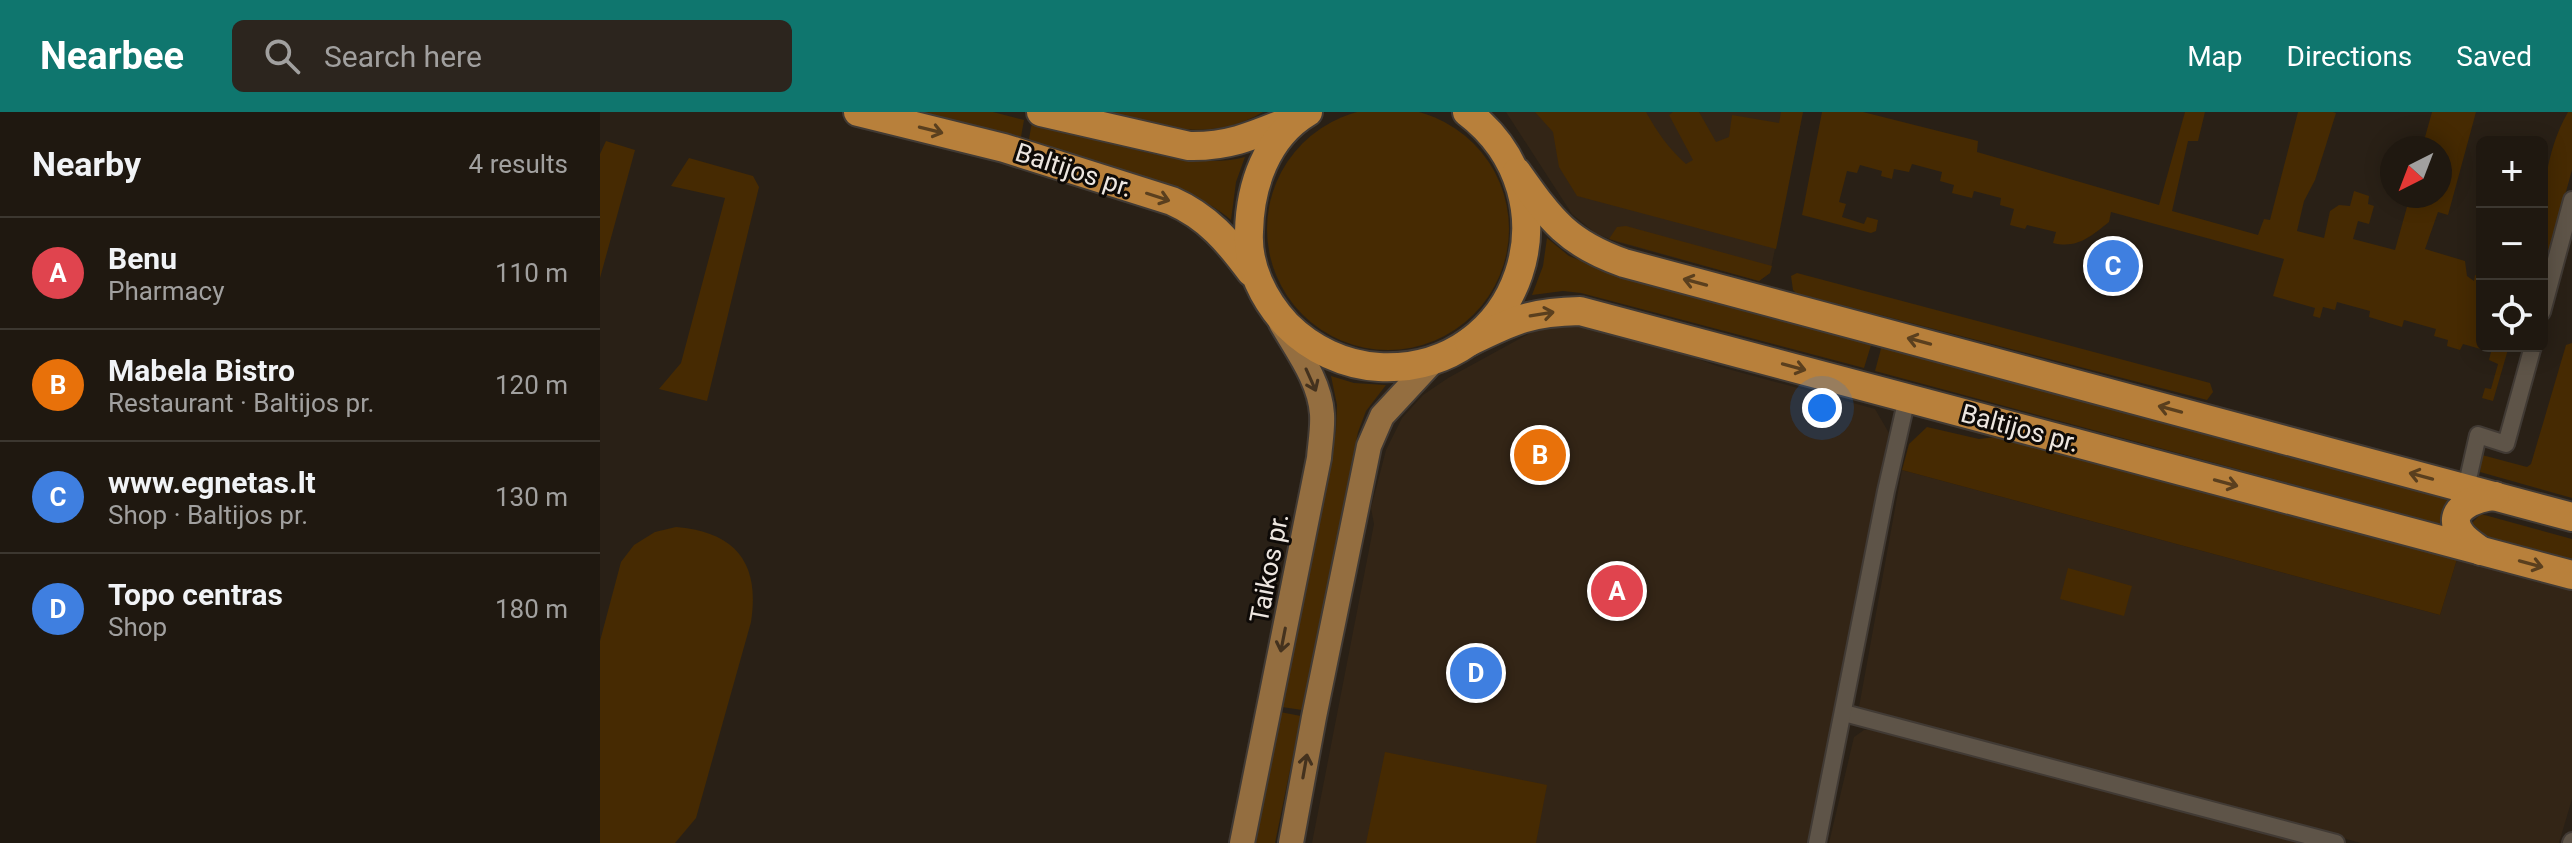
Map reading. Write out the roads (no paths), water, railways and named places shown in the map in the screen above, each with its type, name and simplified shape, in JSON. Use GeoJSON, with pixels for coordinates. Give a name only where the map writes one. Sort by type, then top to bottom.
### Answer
{"type":"FeatureCollection","features":[{"type":"Feature","properties":{"kind":"highway","name":"Baltijos pr."},"geometry":{"type":"LineString","coordinates":[[858,112],[1004,148],[1172,201],[1194,211],[1214,226],[1258,282]]}},
{"type":"Feature","properties":{"kind":"highway","name":"Baltijos pr."},"geometry":{"type":"LineString","coordinates":[[1041,112],[1189,146],[1240,141],[1305,114]]}},
{"type":"Feature","properties":{"kind":"highway"},"geometry":{"type":"LineString","coordinates":[[1467,112],[1488,124],[1546,214],[1571,238],[1596,253],[2572,517]]}},
{"type":"Feature","properties":{"kind":"highway"},"geometry":{"type":"LineString","coordinates":[[1305,114],[1280,137],[1255,183],[1249,210],[1248,246],[1258,282],[1275,311],[1299,337],[1329,355],[1363,366],[1398,368],[1433,361],[1469,342],[1490,324],[1519,278],[1526,252],[1528,225],[1525,198],[1517,172]]}},
{"type":"Feature","properties":{"kind":"highway","name":"Baltijos pr."},"geometry":{"type":"LineString","coordinates":[[1469,342],[1517,319],[1544,312],[1580,311],[2572,575]]}},
{"type":"Feature","properties":{"kind":"highway"},"geometry":{"type":"LineString","coordinates":[[2481,551],[2461,534],[2459,515],[2472,500],[2496,496]]}},
{"type":"Feature","properties":{"kind":"main road","name":"Taikos pr."},"geometry":{"type":"LineString","coordinates":[[1242,843],[1319,458],[1322,429],[1319,397],[1275,311]]}},
{"type":"Feature","properties":{"kind":"main road"},"geometry":{"type":"LineString","coordinates":[[1291,843],[1369,446],[1382,416],[1433,361]]}},
{"type":"Feature","properties":{"kind":"street"},"geometry":{"type":"LineString","coordinates":[[2548,290],[2572,200]]}},
{"type":"Feature","properties":{"kind":"street"},"geometry":{"type":"LineString","coordinates":[[2466,488],[2478,435],[2506,444],[2531,352]]}},
{"type":"Feature","properties":{"kind":"street"},"geometry":{"type":"LineString","coordinates":[[1817,843],[1907,398]]}},
{"type":"Feature","properties":{"kind":"street"},"geometry":{"type":"LineString","coordinates":[[1844,713],[2330,842]]}},
{"type":"Feature","properties":{"kind":"place","name":"www.egnetas.lt"},"geometry":{"type":"Point","coordinates":[2113,266]}},
{"type":"Feature","properties":{"kind":"place","name":"Mabela Bistro"},"geometry":{"type":"Point","coordinates":[1540,455]}},
{"type":"Feature","properties":{"kind":"place","name":"Benu"},"geometry":{"type":"Point","coordinates":[1617,591]}},
{"type":"Feature","properties":{"kind":"place","name":"Topo centras"},"geometry":{"type":"Point","coordinates":[1476,673]}}]}
